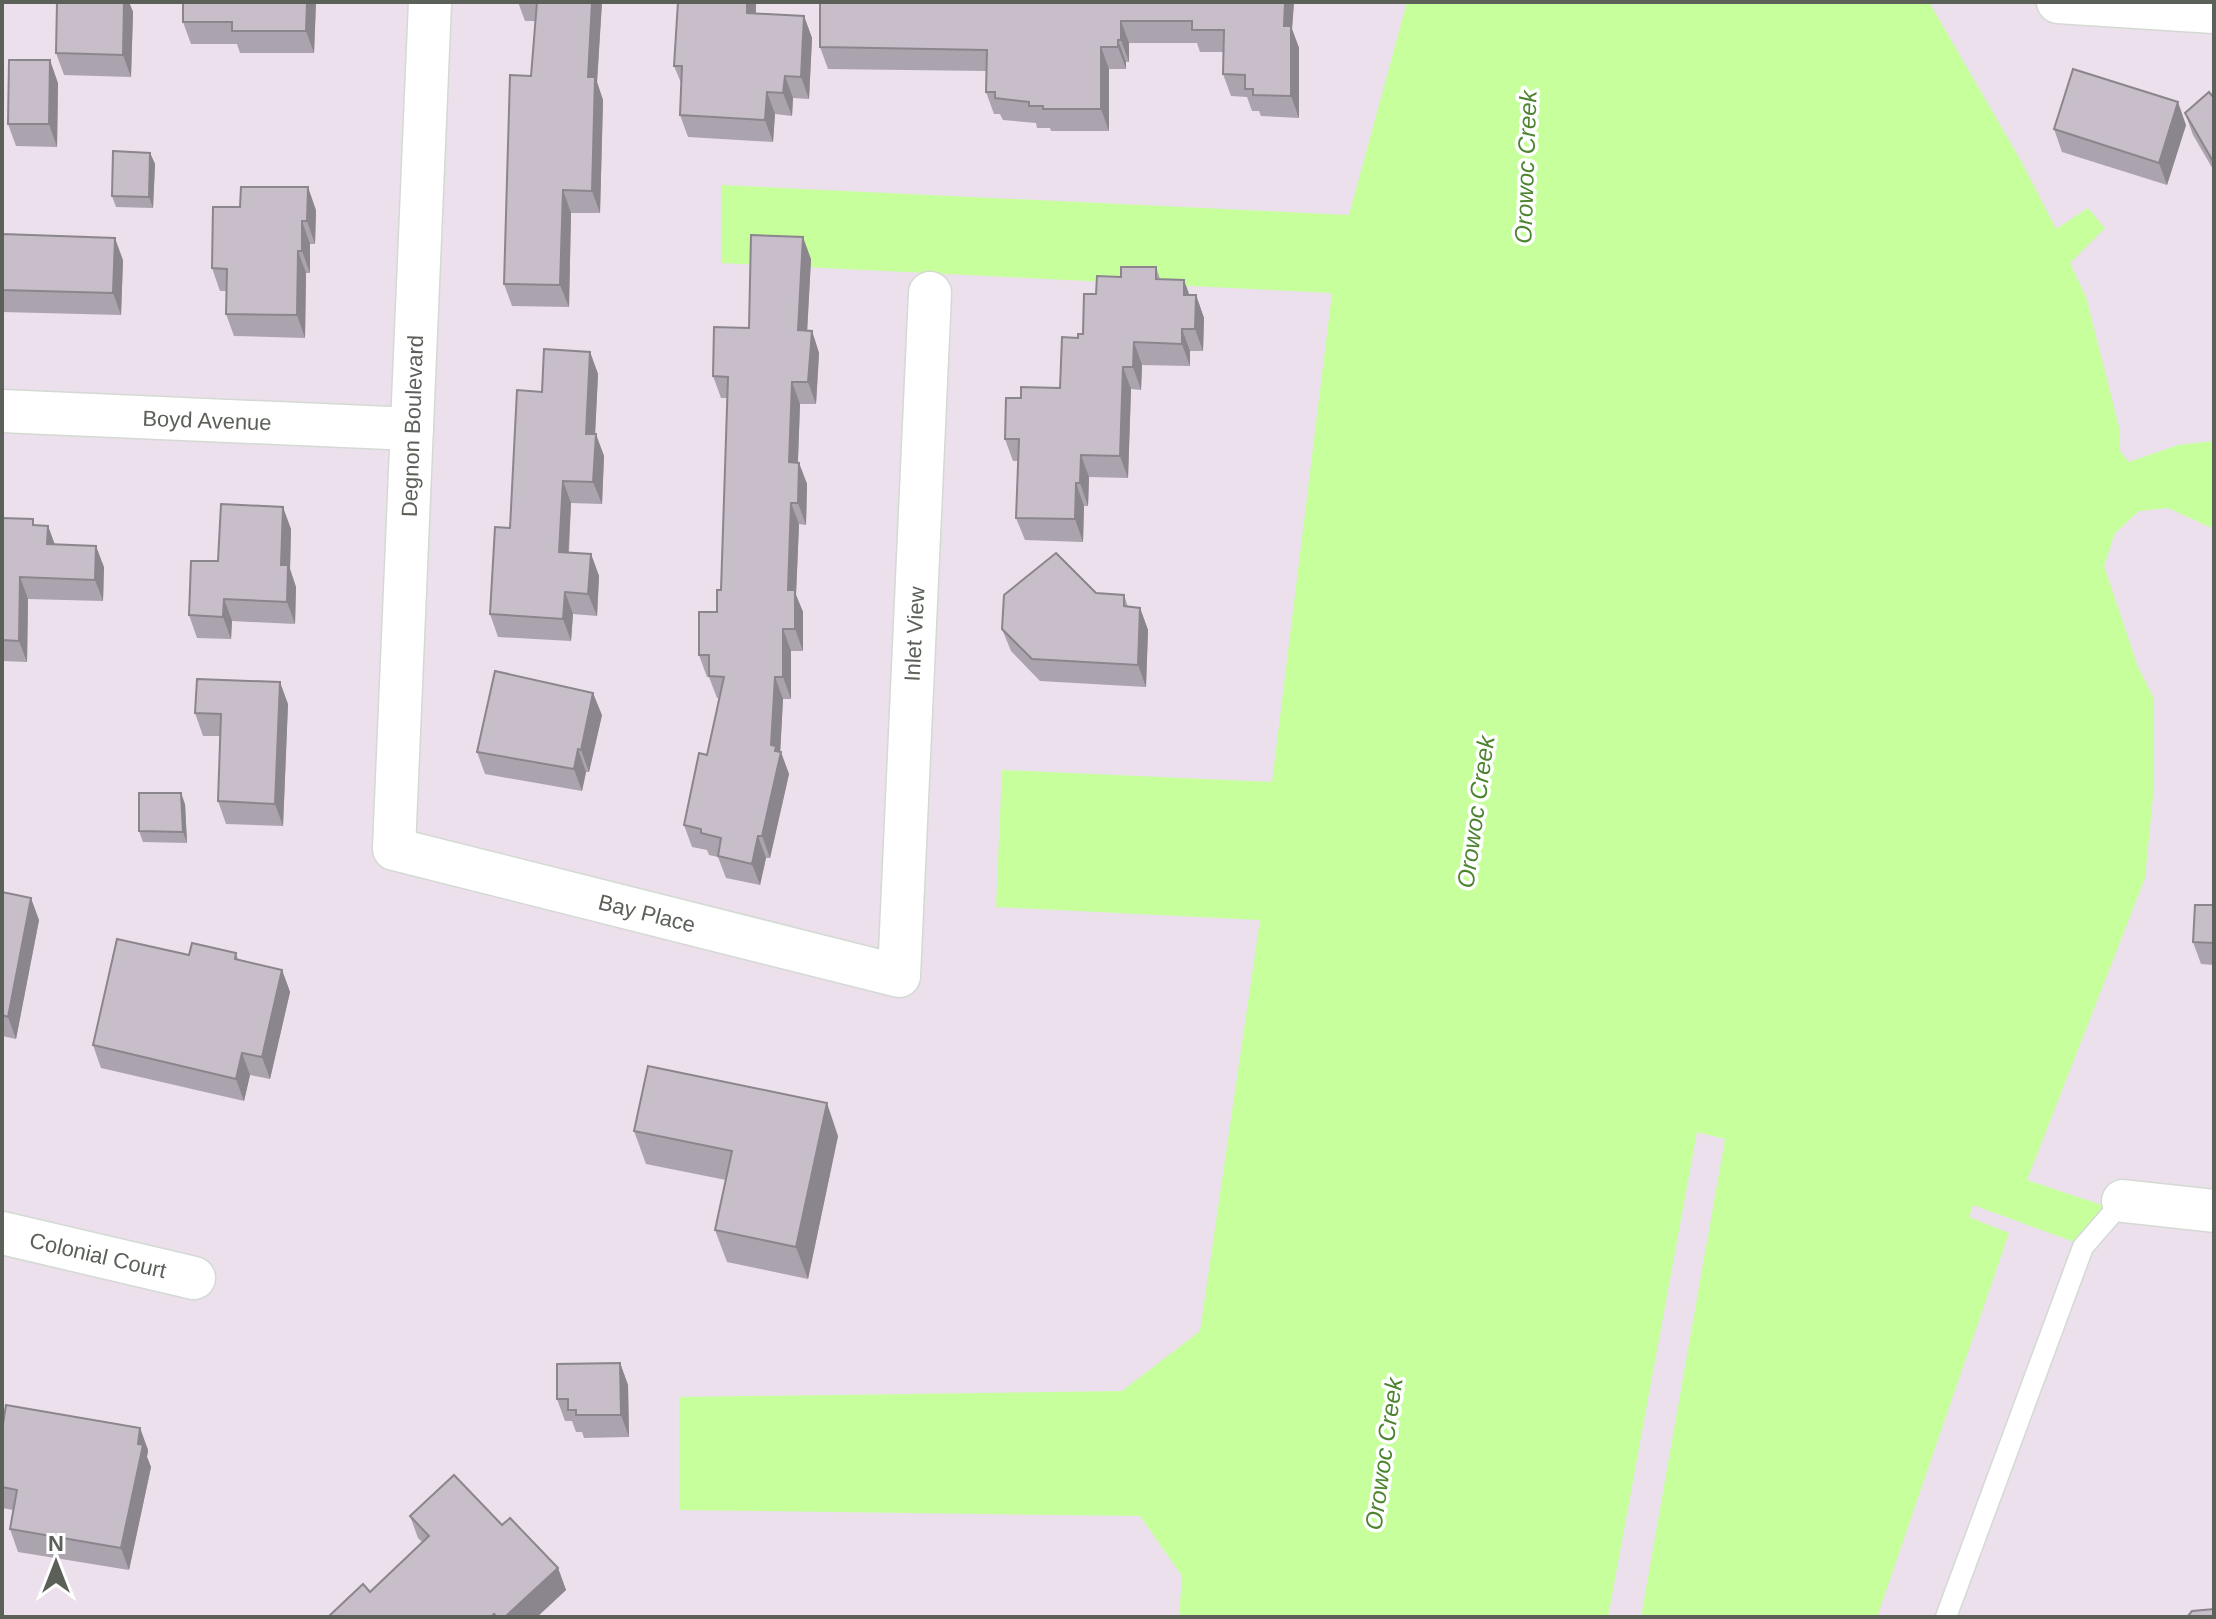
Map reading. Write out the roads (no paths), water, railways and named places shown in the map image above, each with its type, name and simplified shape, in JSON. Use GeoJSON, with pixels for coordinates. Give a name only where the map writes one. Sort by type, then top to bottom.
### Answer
{"type":"FeatureCollection","features":[{"type":"Feature","properties":{"kind":"street","name":"Degnon Boulevard"},"geometry":{"type":"LineString","coordinates":[[394,849],[430,2]]}},
{"type":"Feature","properties":{"kind":"street"},"geometry":{"type":"LineString","coordinates":[[2058,2],[2214,12]]}},
{"type":"Feature","properties":{"kind":"street","name":"Inlet View"},"geometry":{"type":"LineString","coordinates":[[899,976],[930,293]]}},
{"type":"Feature","properties":{"kind":"street","name":"Boyd Avenue"},"geometry":{"type":"LineString","coordinates":[[2,411],[412,429]]}},
{"type":"Feature","properties":{"kind":"street","name":"Bay Place"},"geometry":{"type":"LineString","coordinates":[[394,849],[899,976]]}},
{"type":"Feature","properties":{"kind":"street"},"geometry":{"type":"LineString","coordinates":[[2123,1201],[2214,1211]]}},
{"type":"Feature","properties":{"kind":"street","name":"Colonial Court"},"geometry":{"type":"LineString","coordinates":[[2,1233],[194,1278]]}},
{"type":"Feature","properties":{"kind":"lane"},"geometry":{"type":"LineString","coordinates":[[1946,1617],[2083,1247],[2123,1201]]}},
{"type":"Feature","properties":{"kind":"water","name":"Orowoc Creek"},"geometry":{"type":"Polygon","coordinates":[[[1407,2],[1929,2],[2021,161],[2056,229],[2088,208],[2105,228],[2070,263],[2086,297],[2120,431],[2119,450],[2129,462],[2178,445],[2214,441],[2214,529],[2168,508],[2139,511],[2115,533],[2104,566],[2138,667],[2153,697],[2154,786],[2145,878],[2027,1180],[2105,1206],[2088,1247],[1973,1205],[1969,1217],[2009,1233],[1877,1617],[1641,1617],[1725,1139],[1697,1132],[1608,1617],[1179,1617],[1182,1576],[1140,1516],[679,1510],[679,1397],[1122,1391],[1200,1331],[1260,920],[996,907],[1002,770],[1272,782],[1332,293],[721,263],[721,185],[1349,215],[1407,2]]]}}]}
